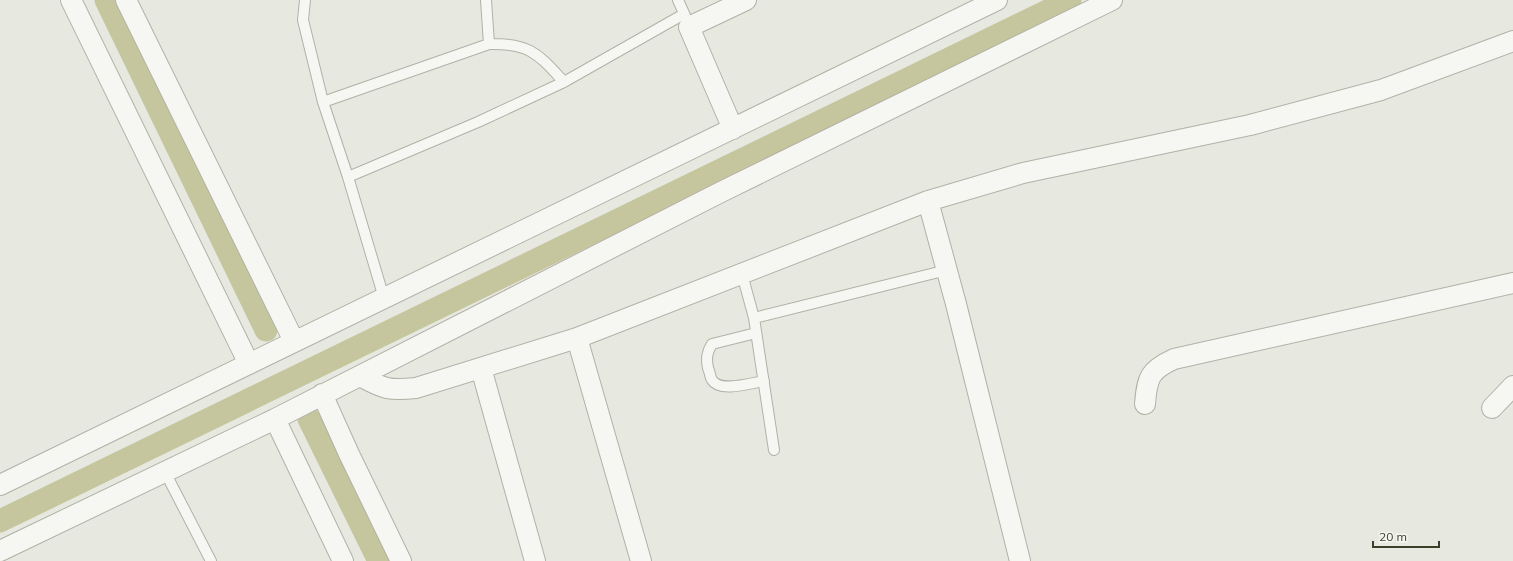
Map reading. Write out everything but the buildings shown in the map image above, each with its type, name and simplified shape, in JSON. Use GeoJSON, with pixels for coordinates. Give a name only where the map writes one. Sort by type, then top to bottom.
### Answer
{"type":"FeatureCollection","features":[{"type":"Feature","properties":{"kind":"street"},"geometry":{"type":"LineString","coordinates":[[71,0],[249,364]]}},
{"type":"Feature","properties":{"kind":"street"},"geometry":{"type":"LineString","coordinates":[[126,0],[294,341]]}},
{"type":"Feature","properties":{"kind":"street"},"geometry":{"type":"LineString","coordinates":[[733,129],[687,20],[746,0]]}},
{"type":"Feature","properties":{"kind":"street"},"geometry":{"type":"LineString","coordinates":[[0,485],[997,0]]}},
{"type":"Feature","properties":{"kind":"street"},"geometry":{"type":"LineString","coordinates":[[0,551],[275,419],[721,192],[1112,0]]}},
{"type":"Feature","properties":{"kind":"street"},"geometry":{"type":"LineString","coordinates":[[360,376],[382,388],[397,390],[416,388],[577,338],[928,200],[1023,173],[1250,125],[1374,92],[1513,41]]}},
{"type":"Feature","properties":{"kind":"street"},"geometry":{"type":"LineString","coordinates":[[928,200],[1020,561]]}},
{"type":"Feature","properties":{"kind":"street"},"geometry":{"type":"LineString","coordinates":[[1145,404],[1146,385],[1152,373],[1160,366],[1174,359],[1513,282]]}},
{"type":"Feature","properties":{"kind":"street"},"geometry":{"type":"LineString","coordinates":[[577,338],[641,561]]}},
{"type":"Feature","properties":{"kind":"street"},"geometry":{"type":"LineString","coordinates":[[480,368],[535,561]]}},
{"type":"Feature","properties":{"kind":"street"},"geometry":{"type":"LineString","coordinates":[[1492,408],[1513,386]]}},
{"type":"Feature","properties":{"kind":"street"},"geometry":{"type":"LineString","coordinates":[[322,394],[349,454],[402,561]]}},
{"type":"Feature","properties":{"kind":"street"},"geometry":{"type":"LineString","coordinates":[[275,419],[343,561]]}},
{"type":"Feature","properties":{"kind":"lane"},"geometry":{"type":"LineString","coordinates":[[305,0],[304,20],[323,102],[348,177],[384,298]]}},
{"type":"Feature","properties":{"kind":"lane"},"geometry":{"type":"LineString","coordinates":[[486,0],[489,44]]}},
{"type":"Feature","properties":{"kind":"lane"},"geometry":{"type":"LineString","coordinates":[[348,177],[478,122],[564,82],[687,20],[678,0]]}},
{"type":"Feature","properties":{"kind":"lane"},"geometry":{"type":"LineString","coordinates":[[323,102],[489,44],[508,44],[523,47],[540,56],[564,82]]}},
{"type":"Feature","properties":{"kind":"lane"},"geometry":{"type":"LineString","coordinates":[[754,318],[947,270]]}},
{"type":"Feature","properties":{"kind":"lane"},"geometry":{"type":"LineString","coordinates":[[742,274],[754,318],[774,450]]}},
{"type":"Feature","properties":{"kind":"lane"},"geometry":{"type":"LineString","coordinates":[[756,333],[712,344],[707,352],[707,363],[712,381],[720,386],[730,387],[764,381]]}},
{"type":"Feature","properties":{"kind":"lane"},"geometry":{"type":"LineString","coordinates":[[165,472],[212,561]]}},
{"type":"Feature","properties":{"kind":"waterway"},"geometry":{"type":"LineString","coordinates":[[106,0],[266,330]]}},
{"type":"Feature","properties":{"kind":"waterway"},"geometry":{"type":"LineString","coordinates":[[0,521],[1070,0]]}},
{"type":"Feature","properties":{"kind":"waterway"},"geometry":{"type":"LineString","coordinates":[[309,419],[379,561]]}}]}
